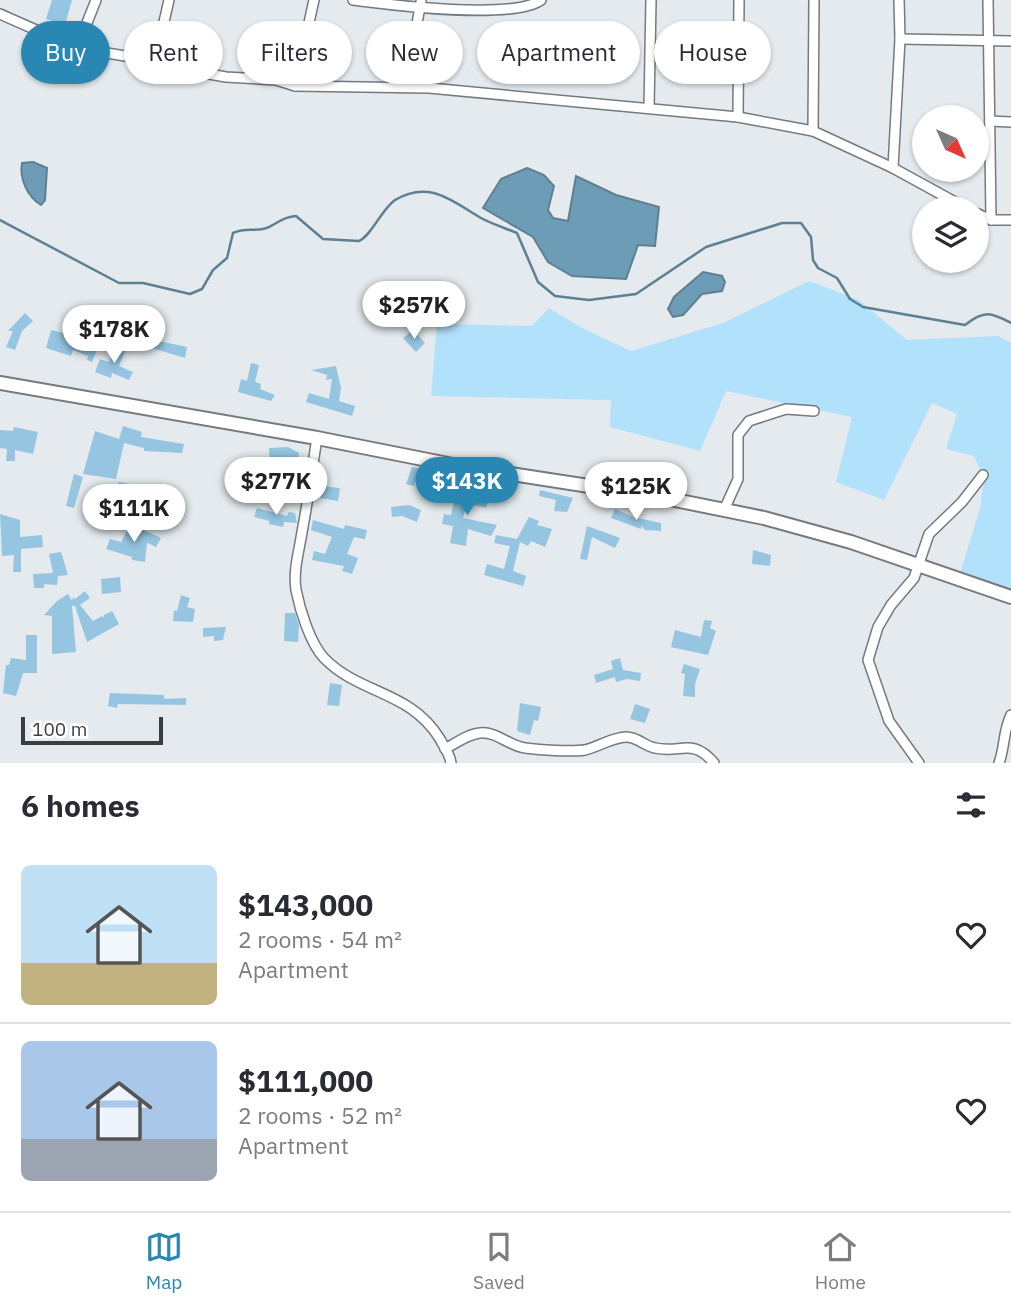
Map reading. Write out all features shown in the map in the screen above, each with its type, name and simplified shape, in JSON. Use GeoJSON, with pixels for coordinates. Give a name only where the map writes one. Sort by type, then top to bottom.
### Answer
{"type":"FeatureCollection","features":[{"type":"Feature","properties":{"kind":"main road"},"geometry":{"type":"LineString","coordinates":[[0,383],[317,438],[453,465],[660,497],[724,510],[809,530],[1011,597]]}},
{"type":"Feature","properties":{"kind":"street"},"geometry":{"type":"LineString","coordinates":[[88,21],[96,0]]}},
{"type":"Feature","properties":{"kind":"street"},"geometry":{"type":"LineString","coordinates":[[164,21],[169,0]]}},
{"type":"Feature","properties":{"kind":"street"},"geometry":{"type":"LineString","coordinates":[[295,86],[314,0]]}},
{"type":"Feature","properties":{"kind":"street"},"geometry":{"type":"LineString","coordinates":[[353,0],[421,3],[474,10],[530,7],[541,0]]}},
{"type":"Feature","properties":{"kind":"street"},"geometry":{"type":"LineString","coordinates":[[649,107],[651,0]]}},
{"type":"Feature","properties":{"kind":"street"},"geometry":{"type":"LineString","coordinates":[[738,117],[739,0]]}},
{"type":"Feature","properties":{"kind":"street"},"geometry":{"type":"LineString","coordinates":[[813,131],[814,0]]}},
{"type":"Feature","properties":{"kind":"street"},"geometry":{"type":"LineString","coordinates":[[893,168],[900,39],[899,0]]}},
{"type":"Feature","properties":{"kind":"street"},"geometry":{"type":"LineString","coordinates":[[988,0],[991,220],[1011,220]]}},
{"type":"Feature","properties":{"kind":"street"},"geometry":{"type":"LineString","coordinates":[[405,86],[421,3]]}},
{"type":"Feature","properties":{"kind":"street"},"geometry":{"type":"LineString","coordinates":[[0,14],[21,23]]}},
{"type":"Feature","properties":{"kind":"street"},"geometry":{"type":"LineString","coordinates":[[900,39],[1011,41]]}},
{"type":"Feature","properties":{"kind":"street"},"geometry":{"type":"LineString","coordinates":[[223,76],[276,80],[295,86],[405,86],[738,117],[813,131],[893,168],[944,196]]}},
{"type":"Feature","properties":{"kind":"street"},"geometry":{"type":"LineString","coordinates":[[990,121],[1011,122]]}},
{"type":"Feature","properties":{"kind":"street"},"geometry":{"type":"LineString","coordinates":[[724,510],[738,479],[738,435],[749,421],[786,409],[814,411]]}},
{"type":"Feature","properties":{"kind":"street"},"geometry":{"type":"LineString","coordinates":[[317,438],[295,568],[296,591],[313,639],[323,657],[337,669],[354,680],[401,701],[415,711],[434,729],[451,763]]}},
{"type":"Feature","properties":{"kind":"street"},"geometry":{"type":"LineString","coordinates":[[919,763],[889,721],[868,660],[878,627],[891,605],[914,578],[929,534],[962,502],[983,475]]}},
{"type":"Feature","properties":{"kind":"street"},"geometry":{"type":"LineString","coordinates":[[999,763],[1004,751],[1004,729],[1011,715]]}},
{"type":"Feature","properties":{"kind":"street"},"geometry":{"type":"LineString","coordinates":[[445,749],[480,733],[494,735],[524,748],[582,750],[623,737],[636,738],[652,748],[665,750],[685,746],[697,749],[714,763]]}},
{"type":"Feature","properties":{"kind":"shaded area"},"geometry":{"type":"Polygon","coordinates":[[[33,162],[47,168],[45,200],[41,205],[28,192],[23,181],[22,163],[33,162]]]}},
{"type":"Feature","properties":{"kind":"shaded area"},"geometry":{"type":"Polygon","coordinates":[[[527,168],[544,175],[554,186],[548,210],[553,218],[568,221],[576,176],[616,195],[659,207],[655,246],[638,245],[626,279],[572,276],[548,262],[533,237],[483,208],[501,179],[527,168]]]}},
{"type":"Feature","properties":{"kind":"shaded area"},"geometry":{"type":"Polygon","coordinates":[[[703,272],[722,276],[725,282],[722,291],[702,294],[683,315],[673,317],[668,309],[674,297],[703,272]]]}},
{"type":"Feature","properties":{"kind":"shaded area"},"geometry":{"type":"Polygon","coordinates":[[[809,281],[859,300],[907,340],[998,336],[1011,343],[1011,603],[956,587],[980,508],[984,479],[974,456],[946,449],[957,414],[932,403],[884,500],[836,482],[852,417],[726,391],[700,451],[610,427],[611,400],[431,396],[437,324],[532,326],[549,308],[582,328],[631,351],[723,323],[809,281]]]}},
{"type":"Feature","properties":{"kind":"building"},"geometry":{"type":"Polygon","coordinates":[[[52,0],[72,0],[66,21],[46,19],[52,0]]]}},
{"type":"Feature","properties":{"kind":"building"},"geometry":{"type":"Polygon","coordinates":[[[102,312],[113,315],[105,341],[101,340],[92,362],[87,360],[88,356],[73,350],[71,356],[46,348],[51,330],[75,336],[74,340],[91,347],[102,312]]]}},
{"type":"Feature","properties":{"kind":"building"},"geometry":{"type":"Polygon","coordinates":[[[25,313],[33,321],[22,331],[15,350],[6,347],[13,331],[8,331],[25,313]]]}},
{"type":"Feature","properties":{"kind":"building"},"geometry":{"type":"Polygon","coordinates":[[[413,330],[425,343],[416,352],[403,338],[413,330]]]}},
{"type":"Feature","properties":{"kind":"building"},"geometry":{"type":"Polygon","coordinates":[[[154,340],[187,347],[185,358],[152,348],[154,340]]]}},
{"type":"Feature","properties":{"kind":"building"},"geometry":{"type":"Polygon","coordinates":[[[117,345],[126,349],[119,366],[133,372],[129,380],[112,373],[111,378],[95,372],[100,359],[109,362],[117,345]]]}},
{"type":"Feature","properties":{"kind":"building"},"geometry":{"type":"Polygon","coordinates":[[[251,363],[259,365],[255,382],[261,384],[260,389],[275,395],[271,401],[238,392],[241,379],[247,381],[251,363]]]}},
{"type":"Feature","properties":{"kind":"building"},"geometry":{"type":"Polygon","coordinates":[[[336,366],[341,388],[339,401],[355,406],[352,416],[306,402],[309,393],[329,399],[332,379],[326,380],[327,375],[311,370],[336,366]]]}},
{"type":"Feature","properties":{"kind":"building"},"geometry":{"type":"Polygon","coordinates":[[[123,426],[142,432],[141,437],[184,444],[182,453],[144,451],[144,448],[124,443],[116,479],[83,474],[95,431],[119,439],[123,426]]]}},
{"type":"Feature","properties":{"kind":"building"},"geometry":{"type":"Polygon","coordinates":[[[14,427],[38,432],[33,454],[15,450],[15,461],[6,461],[7,449],[0,448],[0,430],[13,431],[14,427]]]}},
{"type":"Feature","properties":{"kind":"building"},"geometry":{"type":"Polygon","coordinates":[[[288,447],[299,453],[297,465],[280,465],[278,477],[256,474],[256,494],[245,494],[245,471],[239,470],[241,461],[270,466],[269,448],[288,447]]]}},
{"type":"Feature","properties":{"kind":"building"},"geometry":{"type":"Polygon","coordinates":[[[412,467],[447,473],[442,486],[416,478],[414,486],[406,484],[412,467]]]}},
{"type":"Feature","properties":{"kind":"building"},"geometry":{"type":"Polygon","coordinates":[[[74,474],[83,477],[74,508],[66,506],[74,474]]]}},
{"type":"Feature","properties":{"kind":"building"},"geometry":{"type":"Polygon","coordinates":[[[119,482],[129,484],[127,493],[130,494],[122,516],[112,515],[113,509],[93,507],[94,500],[112,502],[119,482]]]}},
{"type":"Feature","properties":{"kind":"building"},"geometry":{"type":"Polygon","coordinates":[[[461,483],[472,484],[470,493],[489,498],[486,508],[467,503],[463,518],[497,525],[491,536],[468,529],[466,546],[450,543],[453,526],[442,524],[444,514],[451,515],[454,501],[458,502],[461,483]]]}},
{"type":"Feature","properties":{"kind":"building"},"geometry":{"type":"Polygon","coordinates":[[[322,486],[340,488],[338,501],[320,498],[322,486]]]}},
{"type":"Feature","properties":{"kind":"building"},"geometry":{"type":"Polygon","coordinates":[[[540,490],[573,498],[567,512],[554,511],[556,500],[539,496],[540,490]]]}},
{"type":"Feature","properties":{"kind":"building"},"geometry":{"type":"Polygon","coordinates":[[[409,505],[421,510],[417,522],[402,516],[392,517],[391,507],[409,505]]]}},
{"type":"Feature","properties":{"kind":"building"},"geometry":{"type":"Polygon","coordinates":[[[257,508],[287,516],[288,512],[295,513],[297,523],[284,522],[283,527],[269,524],[269,521],[254,517],[257,508]]]}},
{"type":"Feature","properties":{"kind":"building"},"geometry":{"type":"Polygon","coordinates":[[[615,509],[633,517],[661,523],[661,531],[645,530],[642,526],[641,529],[611,518],[615,509]]]}},
{"type":"Feature","properties":{"kind":"building"},"geometry":{"type":"Polygon","coordinates":[[[0,514],[20,520],[20,537],[42,535],[43,547],[21,549],[21,572],[13,572],[14,555],[2,556],[0,514]]]}},
{"type":"Feature","properties":{"kind":"building"},"geometry":{"type":"Polygon","coordinates":[[[529,517],[539,521],[537,525],[552,529],[545,547],[531,541],[528,546],[520,542],[513,571],[526,576],[523,586],[484,575],[487,564],[504,569],[510,546],[494,543],[496,535],[517,539],[529,517]]]}},
{"type":"Feature","properties":{"kind":"building"},"geometry":{"type":"Polygon","coordinates":[[[313,520],[344,529],[345,525],[367,530],[365,539],[354,537],[347,554],[358,558],[352,574],[342,571],[344,566],[312,560],[314,551],[325,554],[332,537],[311,530],[313,520]]]}},
{"type":"Feature","properties":{"kind":"building"},"geometry":{"type":"Polygon","coordinates":[[[131,524],[161,538],[156,547],[147,543],[145,562],[132,560],[132,557],[106,549],[110,539],[121,542],[131,524]]]}},
{"type":"Feature","properties":{"kind":"building"},"geometry":{"type":"Polygon","coordinates":[[[587,526],[620,538],[615,548],[592,537],[587,560],[580,559],[587,526]]]}},
{"type":"Feature","properties":{"kind":"building"},"geometry":{"type":"Polygon","coordinates":[[[753,550],[771,555],[770,566],[752,564],[753,550]]]}},
{"type":"Feature","properties":{"kind":"building"},"geometry":{"type":"Polygon","coordinates":[[[61,552],[68,575],[58,576],[57,585],[44,584],[44,588],[34,588],[33,574],[53,573],[49,554],[61,552]]]}},
{"type":"Feature","properties":{"kind":"building"},"geometry":{"type":"Polygon","coordinates":[[[120,577],[121,592],[102,594],[101,579],[120,577]]]}},
{"type":"Feature","properties":{"kind":"building"},"geometry":{"type":"Polygon","coordinates":[[[85,591],[90,598],[80,605],[93,621],[102,616],[104,618],[104,615],[112,611],[119,624],[87,642],[75,606],[72,606],[76,652],[52,654],[52,616],[44,615],[68,594],[72,601],[73,597],[75,599],[85,591]]]}},
{"type":"Feature","properties":{"kind":"building"},"geometry":{"type":"Polygon","coordinates":[[[181,595],[190,598],[187,607],[195,609],[193,622],[173,621],[174,610],[177,611],[181,595]]]}},
{"type":"Feature","properties":{"kind":"building"},"geometry":{"type":"Polygon","coordinates":[[[285,613],[295,613],[299,625],[298,642],[284,641],[285,613]]]}},
{"type":"Feature","properties":{"kind":"building"},"geometry":{"type":"Polygon","coordinates":[[[704,620],[712,621],[710,628],[716,631],[708,655],[671,647],[675,630],[701,637],[704,620]]]}},
{"type":"Feature","properties":{"kind":"building"},"geometry":{"type":"Polygon","coordinates":[[[226,627],[223,640],[214,641],[214,636],[203,637],[203,628],[226,627]]]}},
{"type":"Feature","properties":{"kind":"building"},"geometry":{"type":"Polygon","coordinates":[[[26,635],[37,635],[37,673],[23,673],[16,696],[3,693],[6,665],[9,665],[11,658],[26,660],[26,635]]]}},
{"type":"Feature","properties":{"kind":"building"},"geometry":{"type":"Polygon","coordinates":[[[620,658],[623,670],[641,673],[640,681],[627,679],[616,682],[615,677],[596,683],[594,675],[613,669],[611,661],[620,658]]]}},
{"type":"Feature","properties":{"kind":"building"},"geometry":{"type":"Polygon","coordinates":[[[684,664],[700,669],[695,684],[695,697],[683,696],[685,674],[681,673],[684,664]]]}},
{"type":"Feature","properties":{"kind":"building"},"geometry":{"type":"Polygon","coordinates":[[[330,683],[342,685],[339,706],[327,705],[330,683]]]}},
{"type":"Feature","properties":{"kind":"building"},"geometry":{"type":"Polygon","coordinates":[[[110,693],[164,695],[164,699],[186,698],[186,705],[118,704],[117,708],[108,706],[110,693]]]}},
{"type":"Feature","properties":{"kind":"building"},"geometry":{"type":"Polygon","coordinates":[[[520,703],[541,707],[538,721],[534,720],[530,735],[517,731],[520,703]]]}},
{"type":"Feature","properties":{"kind":"building"},"geometry":{"type":"Polygon","coordinates":[[[635,704],[650,709],[645,723],[630,719],[635,704]]]}},
{"type":"Feature","properties":{"kind":"waterway"},"geometry":{"type":"LineString","coordinates":[[0,220],[119,283],[143,283],[190,294],[202,289],[213,270],[227,258],[233,233],[267,228],[285,218],[296,216],[323,239],[359,241],[395,200],[408,194],[430,192],[517,233],[538,282],[555,296],[589,300],[636,294],[706,247],[782,223],[801,223],[811,237],[813,260],[818,268],[837,278],[850,299],[863,307],[965,325],[988,314],[1011,323]]}}]}
